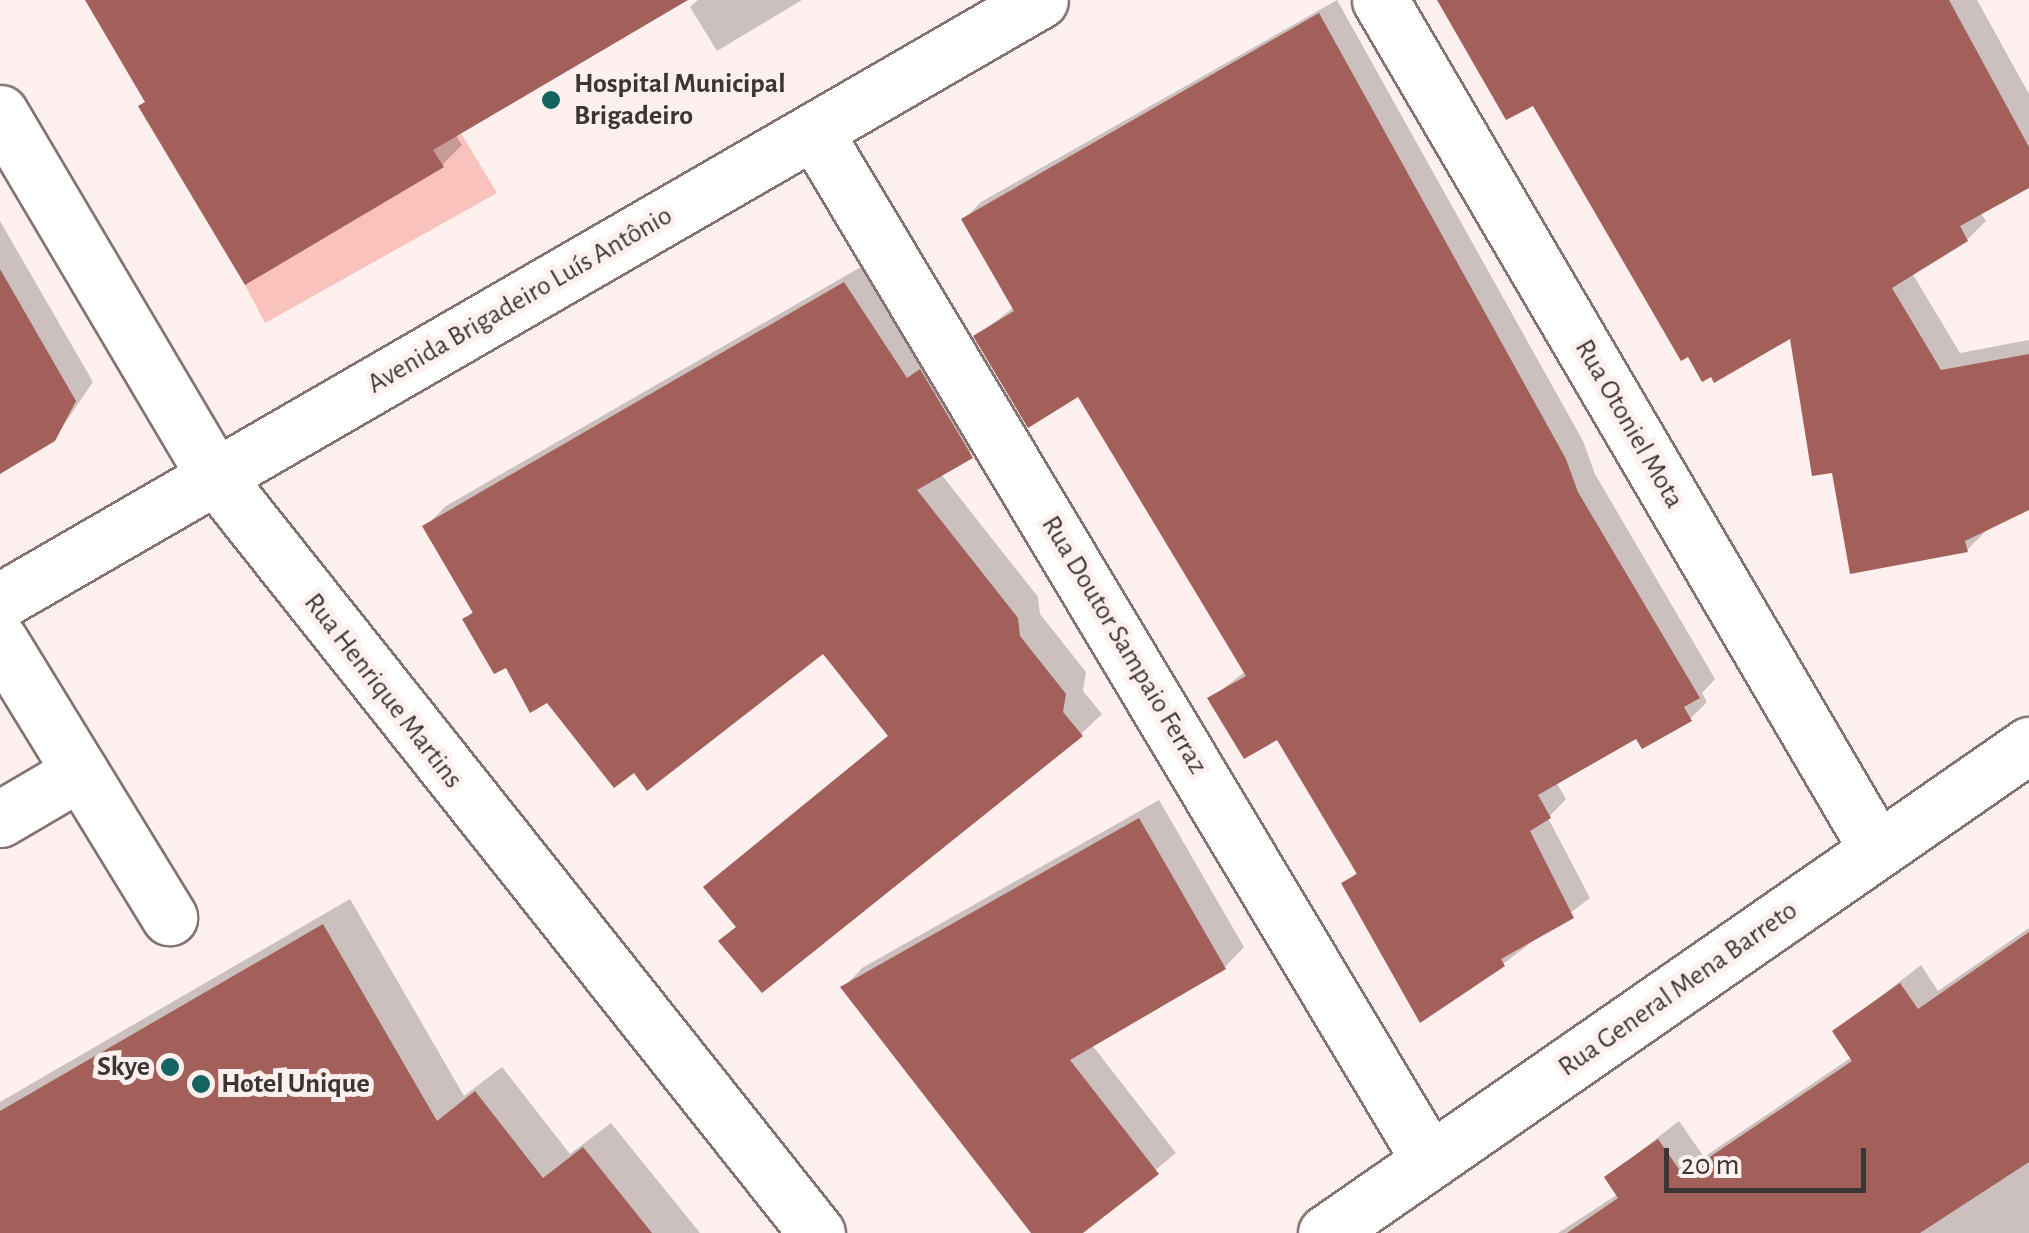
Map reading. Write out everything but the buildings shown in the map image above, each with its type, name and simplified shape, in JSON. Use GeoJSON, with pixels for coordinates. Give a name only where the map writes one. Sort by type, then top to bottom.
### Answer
{"type":"FeatureCollection","features":[{"type":"Feature","properties":{"kind":"street","name":"Avenida Brigadeiro Luís Antônio"},"geometry":{"type":"LineString","coordinates":[[0,601],[1040,0]]}},
{"type":"Feature","properties":{"kind":"street","name":"Rua Otoniel Mota"},"geometry":{"type":"LineString","coordinates":[[1380,0],[1878,849]]}},
{"type":"Feature","properties":{"kind":"street","name":"Rua Henrique Martins"},"geometry":{"type":"LineString","coordinates":[[0,113],[215,476],[817,1233]]}},
{"type":"Feature","properties":{"kind":"street","name":"Rua Doutor Sampaio Ferraz"},"geometry":{"type":"LineString","coordinates":[[814,131],[1430,1161]]}},
{"type":"Feature","properties":{"kind":"street"},"geometry":{"type":"LineString","coordinates":[[0,641],[168,917]]}},
{"type":"Feature","properties":{"kind":"street","name":"Rua General Mena Barreto"},"geometry":{"type":"LineString","coordinates":[[1326,1233],[2029,745]]}},
{"type":"Feature","properties":{"kind":"street"},"geometry":{"type":"LineString","coordinates":[[0,819],[80,772]]}},
{"type":"Feature","properties":{"kind":"shaded area"},"geometry":{"type":"Polygon","coordinates":[[[453,120],[497,193],[265,323],[245,285],[443,167],[425,137],[453,120]]]}},
{"type":"Feature","properties":{"kind":"place","name":"Hospital Municipal Brigadeiro"},"geometry":{"type":"Point","coordinates":[551,100]}},
{"type":"Feature","properties":{"kind":"place","name":"Skye"},"geometry":{"type":"Point","coordinates":[170,1067]}},
{"type":"Feature","properties":{"kind":"place","name":"Hotel Unique"},"geometry":{"type":"Point","coordinates":[201,1084]}}]}
